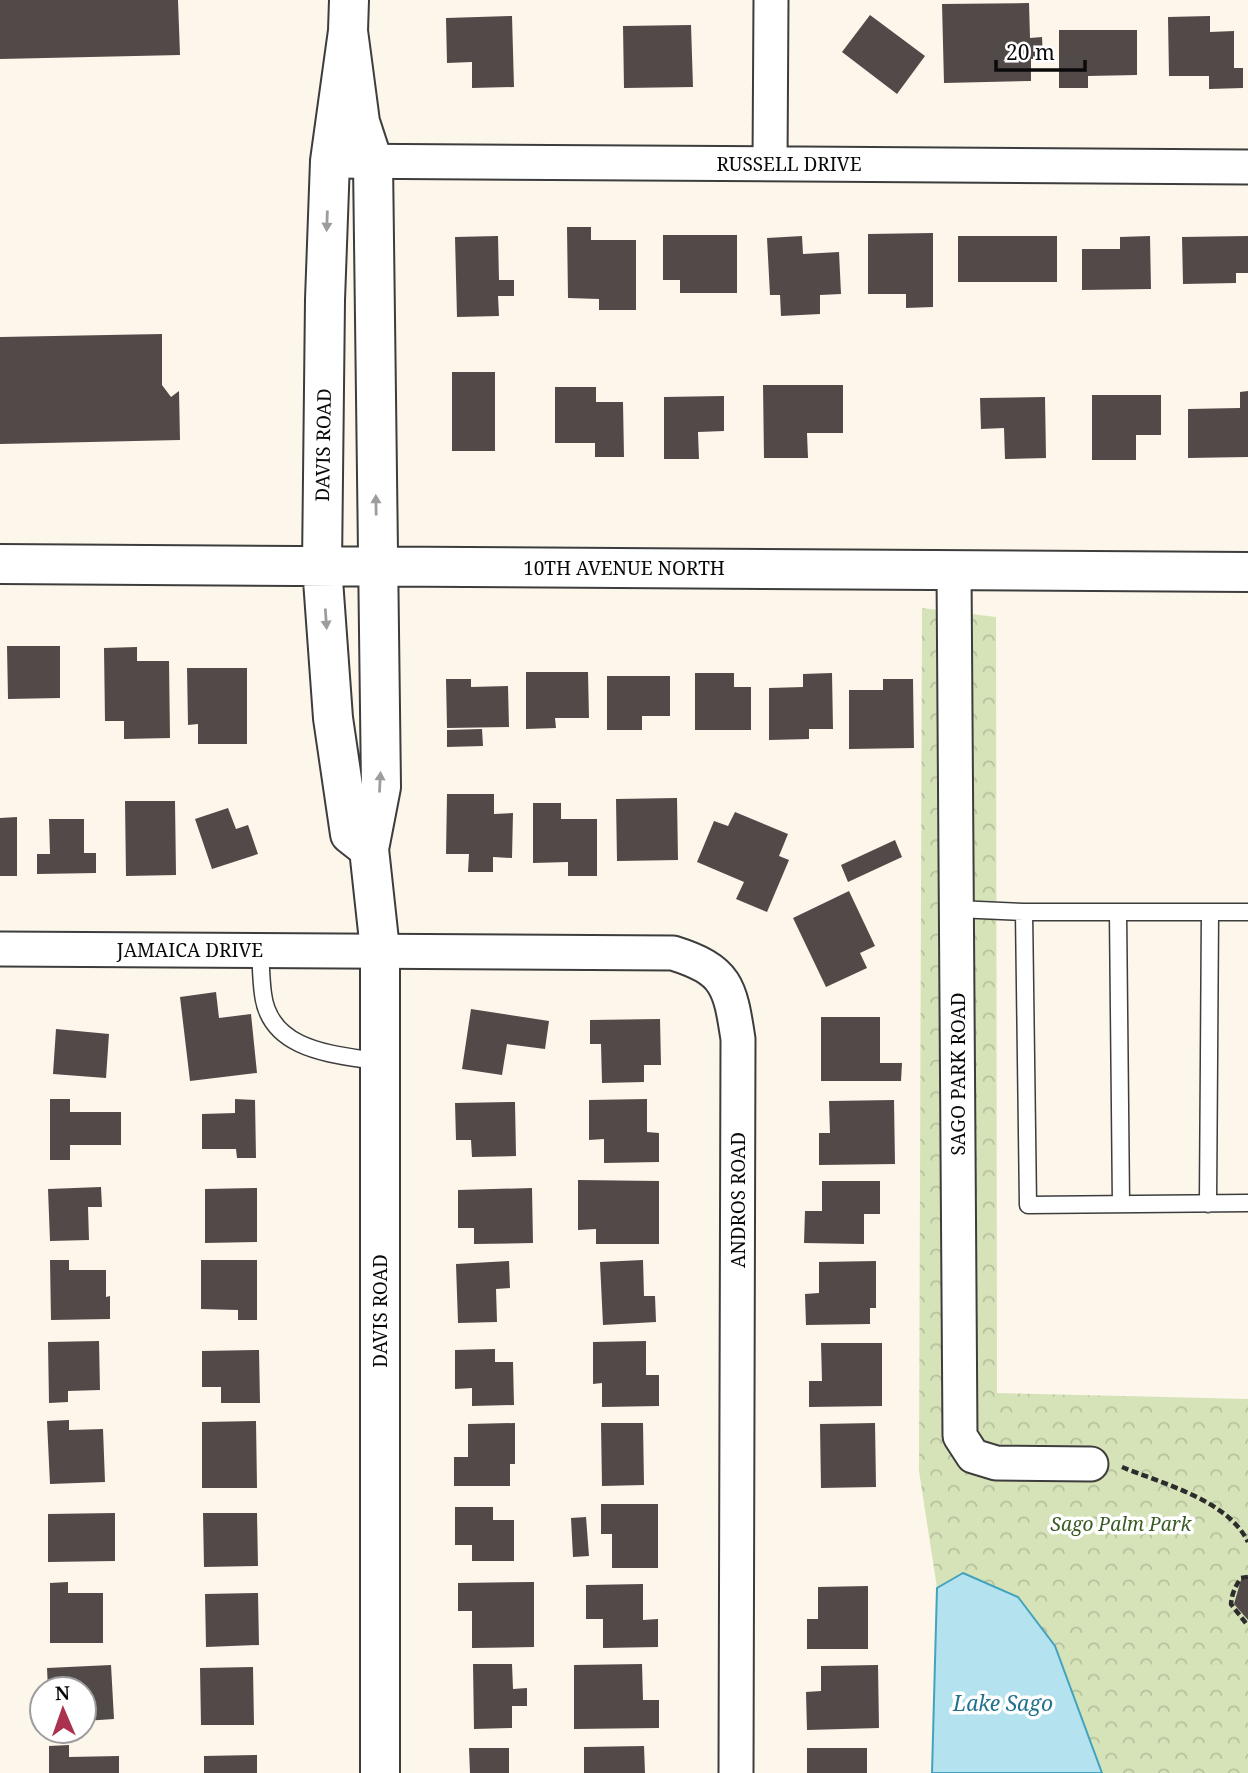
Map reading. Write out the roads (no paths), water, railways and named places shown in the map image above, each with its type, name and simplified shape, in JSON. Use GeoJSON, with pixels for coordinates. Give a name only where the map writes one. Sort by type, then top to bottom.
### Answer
{"type":"FeatureCollection","features":[{"type":"Feature","properties":{"kind":"street"},"geometry":{"type":"LineString","coordinates":[[770,164],[771,0]]}},
{"type":"Feature","properties":{"kind":"street","name":"DAVIS ROAD"},"geometry":{"type":"LineString","coordinates":[[349,16],[330,161],[325,300],[322,566],[333,718],[350,834],[369,849]]}},
{"type":"Feature","properties":{"kind":"street","name":"DAVIS ROAD"},"geometry":{"type":"LineString","coordinates":[[349,16],[360,122],[373,162],[376,566],[381,787],[369,849],[380,950],[380,1773]]}},
{"type":"Feature","properties":{"kind":"street","name":"RUSSELL DRIVE"},"geometry":{"type":"LineString","coordinates":[[330,161],[1248,167]]}},
{"type":"Feature","properties":{"kind":"street","name":"10TH AVENUE NORTH"},"geometry":{"type":"LineString","coordinates":[[0,564],[1248,572]]}},
{"type":"Feature","properties":{"kind":"street","name":"SAGO PARK ROAD"},"geometry":{"type":"LineString","coordinates":[[954,570],[960,1436],[973,1456],[996,1463],[1091,1464]]}},
{"type":"Feature","properties":{"kind":"street","name":"JAMAICA DRIVE"},"geometry":{"type":"LineString","coordinates":[[0,949],[380,950]]}},
{"type":"Feature","properties":{"kind":"street","name":"ANDROS ROAD"},"geometry":{"type":"LineString","coordinates":[[380,950],[673,953],[700,961],[719,975],[733,1002],[738,1038],[736,1773]]}},
{"type":"Feature","properties":{"kind":"lane"},"geometry":{"type":"LineString","coordinates":[[957,909],[1024,912],[1248,912]]}},
{"type":"Feature","properties":{"kind":"lane"},"geometry":{"type":"LineString","coordinates":[[1024,912],[1028,1205],[1248,1203]]}},
{"type":"Feature","properties":{"kind":"lane"},"geometry":{"type":"LineString","coordinates":[[1118,912],[1121,1204]]}},
{"type":"Feature","properties":{"kind":"lane"},"geometry":{"type":"LineString","coordinates":[[1208,1204],[1209,912]]}},
{"type":"Feature","properties":{"kind":"lane"},"geometry":{"type":"LineString","coordinates":[[260,950],[263,996],[278,1028],[307,1049],[380,1062]]}},
{"type":"Feature","properties":{"kind":"water","name":"Lake Sago"},"geometry":{"type":"Polygon","coordinates":[[[963,1573],[1018,1597],[1055,1646],[1102,1773],[932,1773],[937,1588],[963,1573]]]}},
{"type":"Feature","properties":{"kind":"park label","name":"Sago Palm Park"},"geometry":{"type":"Point","coordinates":[1121,1524]}}]}
